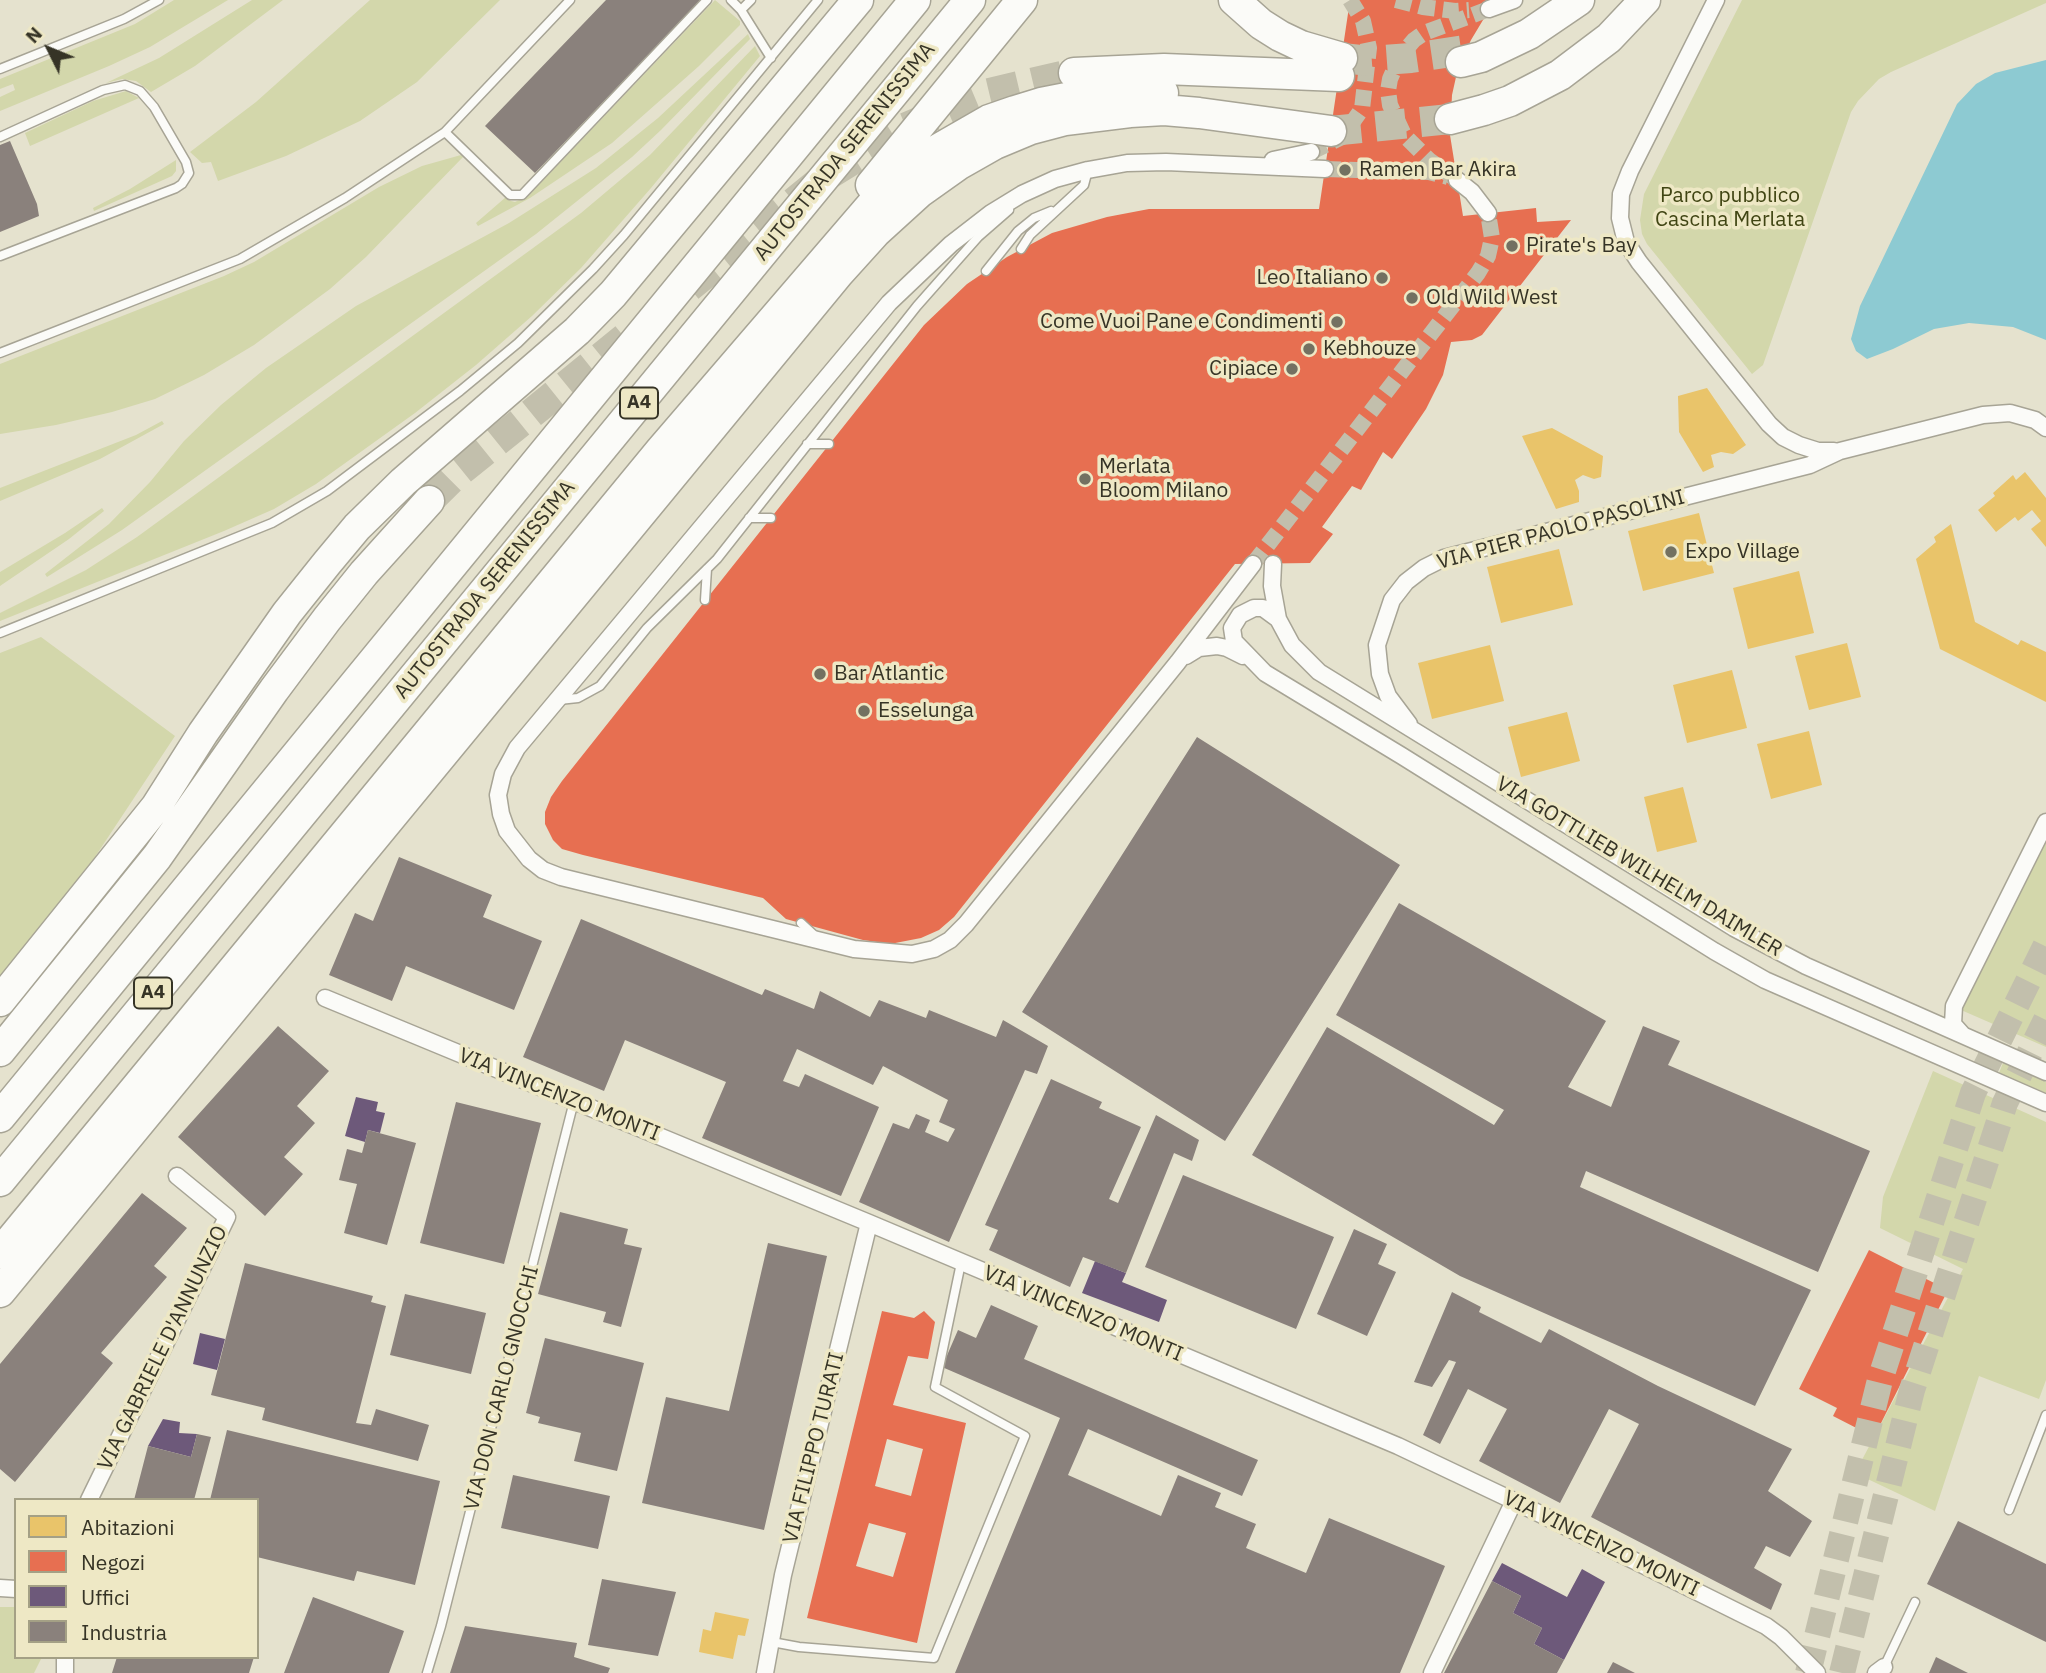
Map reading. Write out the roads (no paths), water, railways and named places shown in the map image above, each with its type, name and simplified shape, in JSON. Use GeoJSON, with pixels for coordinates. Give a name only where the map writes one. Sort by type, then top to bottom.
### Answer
{"type":"FeatureCollection","features":[{"type":"Feature","properties":{"kind":"highway"},"geometry":{"type":"LineString","coordinates":[[0,1001],[156,807],[203,733],[286,613],[357,527],[403,482],[577,331],[613,294],[858,0]]}},
{"type":"Feature","properties":{"kind":"highway","name":"AUTOSTRADA SERENISSIMA"},"geometry":{"type":"LineString","coordinates":[[0,1117],[915,0]]}},
{"type":"Feature","properties":{"kind":"highway","name":"AUTOSTRADA SERENISSIMA"},"geometry":{"type":"LineString","coordinates":[[0,1181],[970,0]]}},
{"type":"Feature","properties":{"kind":"highway","name":"A4"},"geometry":{"type":"LineString","coordinates":[[660,451],[793,279],[1022,0]]}},
{"type":"Feature","properties":{"kind":"highway"},"geometry":{"type":"LineString","coordinates":[[1074,74],[1164,69],[1340,67],[1261,24],[1234,0]]}},
{"type":"Feature","properties":{"kind":"highway"},"geometry":{"type":"LineString","coordinates":[[1450,119],[1510,100],[1560,75],[1609,38],[1645,0]]}},
{"type":"Feature","properties":{"kind":"highway"},"geometry":{"type":"LineString","coordinates":[[1464,56],[1568,8]]}},
{"type":"Feature","properties":{"kind":"highway"},"geometry":{"type":"LineString","coordinates":[[0,1253],[660,451],[881,194],[935,151],[989,120],[1072,96],[1128,91],[1193,95],[1325,134]]}},
{"type":"Feature","properties":{"kind":"highway"},"geometry":{"type":"LineString","coordinates":[[0,1292],[838,274],[876,232],[919,192],[995,144],[1031,129],[1076,118],[1164,110],[1199,113],[1325,134]]}},
{"type":"Feature","properties":{"kind":"highway"},"geometry":{"type":"LineString","coordinates":[[0,1051],[151,866],[327,619],[390,542],[429,501]]}},
{"type":"Feature","properties":{"kind":"highway"},"geometry":{"type":"LineString","coordinates":[[0,1035],[54,969],[137,853],[214,734],[255,659]]}},
{"type":"Feature","properties":{"kind":"street"},"geometry":{"type":"LineString","coordinates":[[1489,9],[1514,0]]}},
{"type":"Feature","properties":{"kind":"street","name":"VIA PIER PAOLO PASOLINI"},"geometry":{"type":"LineString","coordinates":[[1716,0],[1621,194],[1620,218],[1626,242],[1639,262],[1769,424],[1783,437],[1799,445],[1818,451],[1840,451]]}},
{"type":"Feature","properties":{"kind":"street"},"geometry":{"type":"LineString","coordinates":[[1246,165],[1325,134]]}},
{"type":"Feature","properties":{"kind":"street"},"geometry":{"type":"LineString","coordinates":[[1253,564],[1178,662],[966,924],[950,940],[934,949],[912,954],[854,949],[561,877],[543,870],[529,859],[507,831],[498,794],[508,761],[889,303],[951,244],[991,213],[1022,194],[1055,179],[1087,170],[1127,163],[1325,169]]}},
{"type":"Feature","properties":{"kind":"street"},"geometry":{"type":"LineString","coordinates":[[1457,180],[1472,192],[1488,213]]}},
{"type":"Feature","properties":{"kind":"street","name":"VIA PIER PAOLO PASOLINI"},"geometry":{"type":"LineString","coordinates":[[1415,732],[1388,696],[1380,674],[1377,645],[1392,600],[1406,582],[1424,568],[1444,558],[1810,465],[1840,451],[1983,415],[2010,413],[2035,420],[2046,428]]}},
{"type":"Feature","properties":{"kind":"street"},"geometry":{"type":"LineString","coordinates":[[1273,564],[1272,586],[1278,619]]}},
{"type":"Feature","properties":{"kind":"street"},"geometry":{"type":"LineString","coordinates":[[1254,663],[1231,635],[1235,621],[1247,610],[1254,608],[1263,608],[1278,619]]}},
{"type":"Feature","properties":{"kind":"street","name":"VIA GOTTLIEB WILHELM DAIMLER"},"geometry":{"type":"LineString","coordinates":[[1278,619],[1292,645],[1319,672],[1734,928],[1818,972],[2042,1068]]}},
{"type":"Feature","properties":{"kind":"street"},"geometry":{"type":"LineString","coordinates":[[1178,662],[1199,648],[1217,646],[1237,652],[1254,663]]}},
{"type":"Feature","properties":{"kind":"street","name":"VIA GOTTLIEB WILHELM DAIMLER"},"geometry":{"type":"LineString","coordinates":[[1254,663],[1265,673],[1714,951],[1765,979],[2046,1103]]}},
{"type":"Feature","properties":{"kind":"street"},"geometry":{"type":"LineString","coordinates":[[1964,1036],[1953,1024],[1954,1006],[2046,822]]}},
{"type":"Feature","properties":{"kind":"street","name":"VIA VINCENZO MONTI"},"geometry":{"type":"LineString","coordinates":[[325,998],[1398,1446],[1766,1626],[1817,1673]]}},
{"type":"Feature","properties":{"kind":"street","name":"VIA GABRIELE D'ANNUNZIO"},"geometry":{"type":"LineString","coordinates":[[90,1498],[227,1217],[177,1176]]}},
{"type":"Feature","properties":{"kind":"street","name":"VIA FILIPPO TURATI"},"geometry":{"type":"LineString","coordinates":[[765,1673],[783,1575],[869,1223]]}},
{"type":"Feature","properties":{"kind":"street"},"geometry":{"type":"LineString","coordinates":[[1432,1673],[1514,1501]]}},
{"type":"Feature","properties":{"kind":"lane"},"geometry":{"type":"LineString","coordinates":[[0,69],[124,19],[159,0]]}},
{"type":"Feature","properties":{"kind":"lane"},"geometry":{"type":"LineString","coordinates":[[0,353],[240,258],[345,198],[445,131],[570,0]]}},
{"type":"Feature","properties":{"kind":"lane"},"geometry":{"type":"LineString","coordinates":[[445,131],[510,195],[522,195],[707,0]]}},
{"type":"Feature","properties":{"kind":"lane"},"geometry":{"type":"LineString","coordinates":[[732,0],[771,58]]}},
{"type":"Feature","properties":{"kind":"lane"},"geometry":{"type":"LineString","coordinates":[[741,10],[751,0]]}},
{"type":"Feature","properties":{"kind":"lane"},"geometry":{"type":"LineString","coordinates":[[0,633],[272,523],[327,491],[460,391],[518,343],[624,235],[818,0]]}},
{"type":"Feature","properties":{"kind":"lane"},"geometry":{"type":"LineString","coordinates":[[0,137],[103,90],[125,85],[140,91],[154,107],[186,162],[189,173],[176,188],[0,256]]}},
{"type":"Feature","properties":{"kind":"lane"},"geometry":{"type":"LineString","coordinates":[[1021,250],[1030,235],[1084,185],[1087,170]]}},
{"type":"Feature","properties":{"kind":"lane"},"geometry":{"type":"LineString","coordinates":[[558,700],[578,698],[600,686],[647,628],[707,569],[917,306],[978,237],[1008,211],[1055,179]]}},
{"type":"Feature","properties":{"kind":"lane"},"geometry":{"type":"LineString","coordinates":[[986,271],[1018,231],[1034,218],[1057,209]]}},
{"type":"Feature","properties":{"kind":"lane"},"geometry":{"type":"LineString","coordinates":[[807,444],[829,444]]}},
{"type":"Feature","properties":{"kind":"lane"},"geometry":{"type":"LineString","coordinates":[[749,518],[771,518]]}},
{"type":"Feature","properties":{"kind":"lane"},"geometry":{"type":"LineString","coordinates":[[705,600],[707,569]]}},
{"type":"Feature","properties":{"kind":"lane"},"geometry":{"type":"LineString","coordinates":[[801,923],[821,941]]}},
{"type":"Feature","properties":{"kind":"lane","name":"VIA DON CARLO GNOCCHI"},"geometry":{"type":"LineString","coordinates":[[427,1673],[445,1612],[575,1101]]}},
{"type":"Feature","properties":{"kind":"lane"},"geometry":{"type":"LineString","coordinates":[[772,1642],[799,1647],[934,1658],[1024,1436],[935,1387],[961,1263]]}},
{"type":"Feature","properties":{"kind":"lane"},"geometry":{"type":"LineString","coordinates":[[2009,1510],[2046,1415]]}},
{"type":"Feature","properties":{"kind":"lane"},"geometry":{"type":"LineString","coordinates":[[1881,1671],[1915,1602]]}},
{"type":"Feature","properties":{"kind":"water"},"geometry":{"type":"Polygon","coordinates":[[[2046,60],[2046,340],[2013,327],[1969,323],[1934,329],[1867,359],[1856,351],[1851,339],[1860,306],[1957,104],[1976,84],[1995,73],[2046,60]]]}},
{"type":"Feature","properties":{"kind":"tunnel"},"geometry":{"type":"LineString","coordinates":[[1311,152],[1342,137],[1362,109],[1369,48],[1363,21],[1350,0]]}},
{"type":"Feature","properties":{"kind":"tunnel"},"geometry":{"type":"LineString","coordinates":[[1396,0],[1423,7],[1469,10]]}},
{"type":"Feature","properties":{"kind":"tunnel"},"geometry":{"type":"LineString","coordinates":[[1457,180],[1429,160],[1404,135],[1390,105],[1390,79],[1400,56],[1414,40],[1424,33],[1489,9]]}},
{"type":"Feature","properties":{"kind":"tunnel"},"geometry":{"type":"LineString","coordinates":[[1342,58],[1370,61],[1466,50]]}},
{"type":"Feature","properties":{"kind":"tunnel"},"geometry":{"type":"LineString","coordinates":[[689,287],[825,177],[902,129],[985,94],[1074,73]]}},
{"type":"Feature","properties":{"kind":"tunnel"},"geometry":{"type":"LineString","coordinates":[[1331,131],[1450,119]]}},
{"type":"Feature","properties":{"kind":"tunnel"},"geometry":{"type":"LineString","coordinates":[[1325,169],[1429,172],[1448,177]]}},
{"type":"Feature","properties":{"kind":"tunnel"},"geometry":{"type":"LineString","coordinates":[[1253,564],[1478,273],[1488,256],[1492,238],[1488,213]]}},
{"type":"Feature","properties":{"kind":"tunnel"},"geometry":{"type":"LineString","coordinates":[[429,501],[454,476],[636,329]]}},
{"type":"Feature","properties":{"kind":"tunnel"},"geometry":{"type":"LineString","coordinates":[[1808,1673],[1880,1380],[1973,1093],[2046,945]]}},
{"type":"Feature","properties":{"kind":"tunnel"},"geometry":{"type":"LineString","coordinates":[[1842,1673],[1912,1390],[2005,1103],[2046,1020]]}},
{"type":"Feature","properties":{"kind":"place","name":"Ramen Bar Akira"},"geometry":{"type":"Point","coordinates":[1345,170]}},
{"type":"Feature","properties":{"kind":"place","name":"Pirate's Bay"},"geometry":{"type":"Point","coordinates":[1512,246]}},
{"type":"Feature","properties":{"kind":"place","name":"Leo Italiano"},"geometry":{"type":"Point","coordinates":[1382,278]}},
{"type":"Feature","properties":{"kind":"place","name":"Old Wild West"},"geometry":{"type":"Point","coordinates":[1412,298]}},
{"type":"Feature","properties":{"kind":"place","name":"Come Vuoi Pane e Condimenti"},"geometry":{"type":"Point","coordinates":[1337,322]}},
{"type":"Feature","properties":{"kind":"place","name":"Kebhouze"},"geometry":{"type":"Point","coordinates":[1309,349]}},
{"type":"Feature","properties":{"kind":"place","name":"Cipiace"},"geometry":{"type":"Point","coordinates":[1292,369]}},
{"type":"Feature","properties":{"kind":"place","name":"Merlata Bloom Milano"},"geometry":{"type":"Point","coordinates":[1085,479]}},
{"type":"Feature","properties":{"kind":"place","name":"Expo Village"},"geometry":{"type":"Point","coordinates":[1671,552]}},
{"type":"Feature","properties":{"kind":"place","name":"Bar Atlantic"},"geometry":{"type":"Point","coordinates":[820,674]}},
{"type":"Feature","properties":{"kind":"place","name":"Esselunga"},"geometry":{"type":"Point","coordinates":[864,711]}},
{"type":"Feature","properties":{"kind":"park label","name":"Parco pubblico Cascina Merlata"},"geometry":{"type":"Point","coordinates":[1730,208]}}]}
